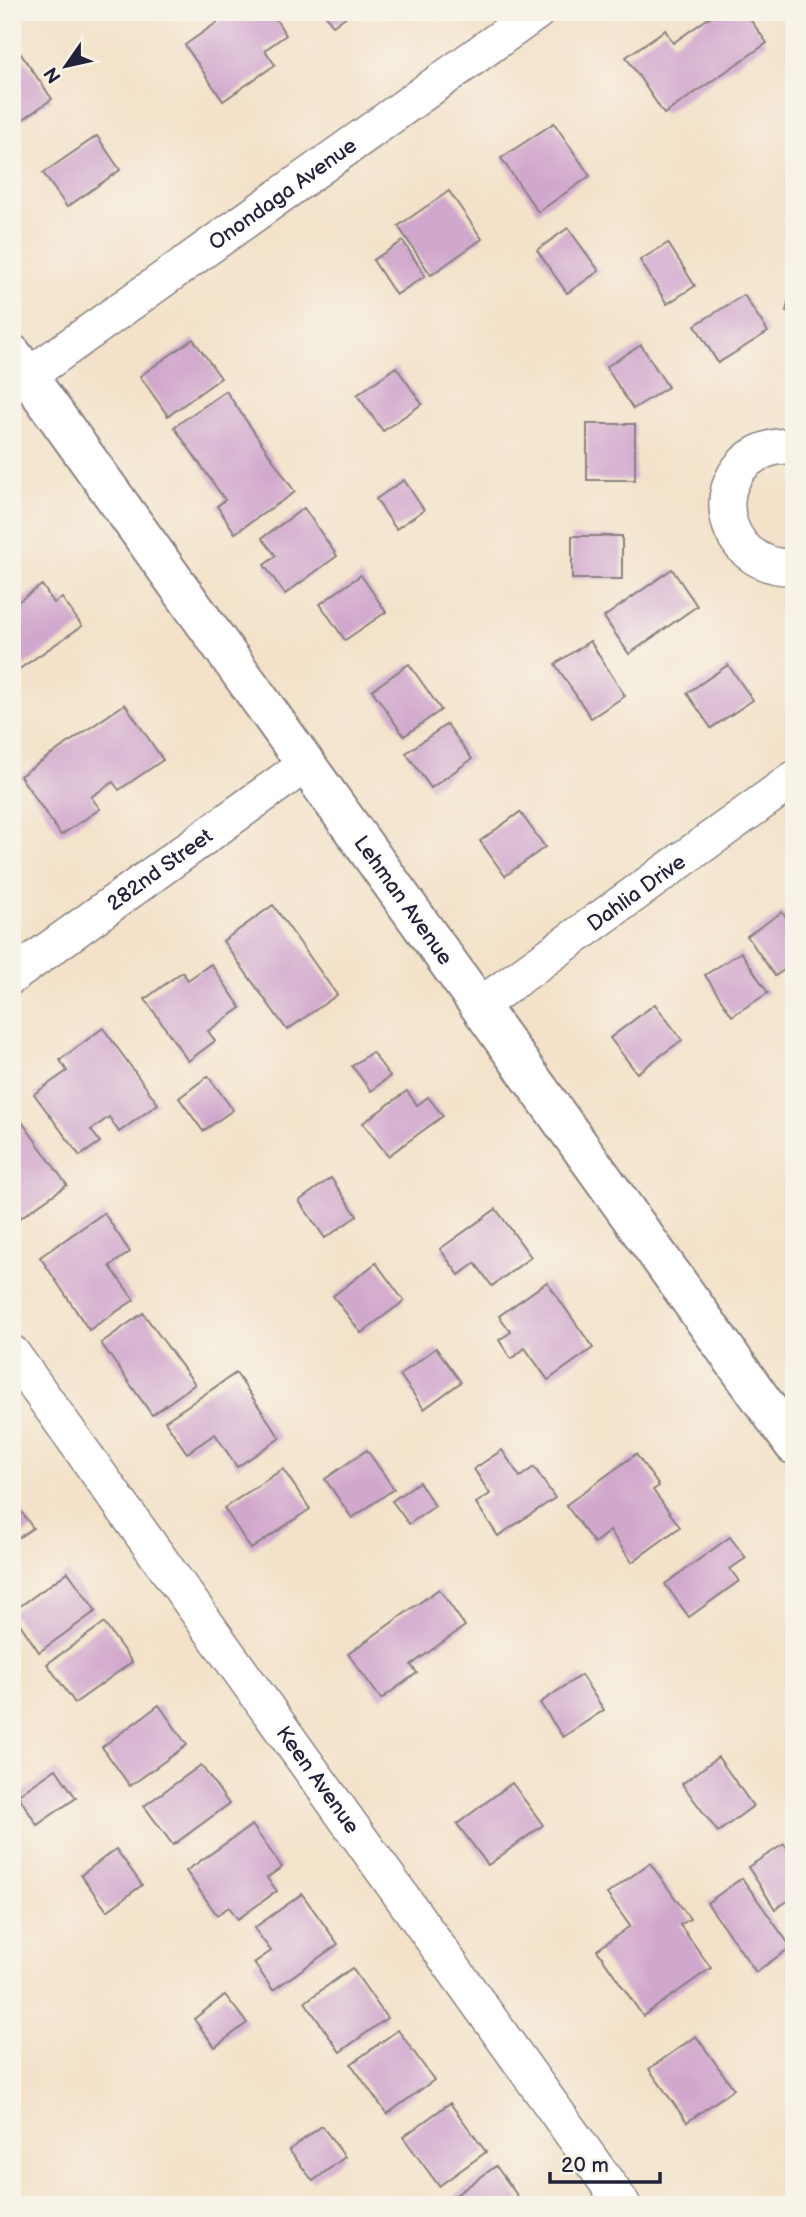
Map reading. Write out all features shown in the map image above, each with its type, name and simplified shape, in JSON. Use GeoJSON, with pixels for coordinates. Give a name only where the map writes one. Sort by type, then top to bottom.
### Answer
{"type":"FeatureCollection","features":[{"type":"Feature","properties":{"kind":"street","name":"Onondaga Avenue"},"geometry":{"type":"LineString","coordinates":[[19,369],[537,12]]}},
{"type":"Feature","properties":{"kind":"street","name":"Lehman Avenue"},"geometry":{"type":"LineString","coordinates":[[19,369],[794,1445]]}},
{"type":"Feature","properties":{"kind":"street"},"geometry":{"type":"LineString","coordinates":[[794,446],[773,447],[763,451],[754,455],[738,470],[728,489],[727,518],[738,543],[762,563],[794,567]]}},
{"type":"Feature","properties":{"kind":"street","name":"282nd Street"},"geometry":{"type":"LineString","coordinates":[[12,976],[306,764]]}},
{"type":"Feature","properties":{"kind":"street","name":"Dahlia Drive"},"geometry":{"type":"LineString","coordinates":[[479,1006],[794,779]]}},
{"type":"Feature","properties":{"kind":"street","name":"Keen Avenue"},"geometry":{"type":"LineString","coordinates":[[12,1353],[623,2205]]}},
{"type":"Feature","properties":{"kind":"building"},"geometry":{"type":"Polygon","coordinates":[[[232,12],[271,12],[286,35],[265,50],[275,65],[223,101],[185,45],[232,12]]]}},
{"type":"Feature","properties":{"kind":"building"},"geometry":{"type":"Polygon","coordinates":[[[324,12],[352,12],[333,26],[324,12]]]}},
{"type":"Feature","properties":{"kind":"building"},"geometry":{"type":"Polygon","coordinates":[[[717,12],[745,12],[767,43],[664,114],[626,57],[665,30],[673,43],[717,12]]]}},
{"type":"Feature","properties":{"kind":"building"},"geometry":{"type":"Polygon","coordinates":[[[12,41],[52,99],[12,127],[12,41]]]}},
{"type":"Feature","properties":{"kind":"building"},"geometry":{"type":"Polygon","coordinates":[[[554,123],[590,176],[538,212],[501,158],[554,123]]]}},
{"type":"Feature","properties":{"kind":"building"},"geometry":{"type":"Polygon","coordinates":[[[97,136],[120,170],[67,207],[43,173],[97,136]]]}},
{"type":"Feature","properties":{"kind":"building"},"geometry":{"type":"Polygon","coordinates":[[[449,191],[482,239],[431,275],[398,226],[449,191]]]}},
{"type":"Feature","properties":{"kind":"building"},"geometry":{"type":"Polygon","coordinates":[[[568,228],[599,271],[567,293],[537,250],[568,228]]]}},
{"type":"Feature","properties":{"kind":"building"},"geometry":{"type":"Polygon","coordinates":[[[403,241],[425,276],[396,295],[373,260],[403,241]]]}},
{"type":"Feature","properties":{"kind":"building"},"geometry":{"type":"Polygon","coordinates":[[[668,243],[695,286],[667,304],[640,260],[668,243]]]}},
{"type":"Feature","properties":{"kind":"building"},"geometry":{"type":"Polygon","coordinates":[[[794,283],[794,312],[786,311],[794,283]]]}},
{"type":"Feature","properties":{"kind":"building"},"geometry":{"type":"Polygon","coordinates":[[[744,295],[768,332],[718,363],[695,325],[744,295]]]}},
{"type":"Feature","properties":{"kind":"building"},"geometry":{"type":"Polygon","coordinates":[[[193,339],[221,378],[168,416],[140,376],[193,339]]]}},
{"type":"Feature","properties":{"kind":"building"},"geometry":{"type":"Polygon","coordinates":[[[641,345],[668,387],[633,409],[606,367],[641,345]]]}},
{"type":"Feature","properties":{"kind":"building"},"geometry":{"type":"Polygon","coordinates":[[[396,367],[422,404],[383,431],[357,395],[396,367]]]}},
{"type":"Feature","properties":{"kind":"building"},"geometry":{"type":"Polygon","coordinates":[[[226,391],[295,492],[235,533],[217,506],[225,500],[174,427],[226,391]]]}},
{"type":"Feature","properties":{"kind":"building"},"geometry":{"type":"Polygon","coordinates":[[[587,424],[635,424],[635,480],[587,480],[587,424]]]}},
{"type":"Feature","properties":{"kind":"building"},"geometry":{"type":"Polygon","coordinates":[[[404,480],[424,510],[396,529],[376,499],[404,480]]]}},
{"type":"Feature","properties":{"kind":"building"},"geometry":{"type":"Polygon","coordinates":[[[304,508],[337,556],[285,594],[264,565],[276,556],[262,538],[304,508]]]}},
{"type":"Feature","properties":{"kind":"building"},"geometry":{"type":"Polygon","coordinates":[[[572,536],[622,536],[622,579],[572,579],[572,536]]]}},
{"type":"Feature","properties":{"kind":"building"},"geometry":{"type":"Polygon","coordinates":[[[672,569],[697,606],[629,654],[604,617],[672,569]]]}},
{"type":"Feature","properties":{"kind":"building"},"geometry":{"type":"Polygon","coordinates":[[[361,575],[386,612],[345,640],[320,604],[361,575]]]}},
{"type":"Feature","properties":{"kind":"building"},"geometry":{"type":"Polygon","coordinates":[[[42,585],[54,603],[62,598],[82,626],[12,674],[12,606],[42,585]]]}},
{"type":"Feature","properties":{"kind":"building"},"geometry":{"type":"Polygon","coordinates":[[[590,641],[625,696],[591,718],[555,664],[590,641]]]}},
{"type":"Feature","properties":{"kind":"building"},"geometry":{"type":"Polygon","coordinates":[[[409,664],[441,710],[404,736],[372,690],[409,664]]]}},
{"type":"Feature","properties":{"kind":"building"},"geometry":{"type":"Polygon","coordinates":[[[728,665],[753,700],[711,728],[687,693],[728,665]]]}},
{"type":"Feature","properties":{"kind":"building"},"geometry":{"type":"Polygon","coordinates":[[[125,704],[163,760],[119,790],[113,782],[91,797],[100,809],[61,835],[20,776],[125,704]]]}},
{"type":"Feature","properties":{"kind":"building"},"geometry":{"type":"Polygon","coordinates":[[[447,724],[472,759],[431,788],[406,753],[447,724]]]}},
{"type":"Feature","properties":{"kind":"building"},"geometry":{"type":"Polygon","coordinates":[[[520,812],[545,847],[505,876],[480,841],[520,812]]]}},
{"type":"Feature","properties":{"kind":"building"},"geometry":{"type":"Polygon","coordinates":[[[273,905],[337,995],[287,1030],[223,941],[273,905]]]}},
{"type":"Feature","properties":{"kind":"building"},"geometry":{"type":"Polygon","coordinates":[[[782,912],[794,928],[794,963],[775,976],[747,936],[782,912]]]}},
{"type":"Feature","properties":{"kind":"building"},"geometry":{"type":"Polygon","coordinates":[[[741,952],[768,993],[732,1016],[705,975],[741,952]]]}},
{"type":"Feature","properties":{"kind":"building"},"geometry":{"type":"Polygon","coordinates":[[[211,964],[241,1008],[208,1031],[215,1041],[188,1061],[145,999],[182,972],[188,980],[211,964]]]}},
{"type":"Feature","properties":{"kind":"building"},"geometry":{"type":"Polygon","coordinates":[[[655,1004],[682,1040],[637,1073],[610,1038],[655,1004]]]}},
{"type":"Feature","properties":{"kind":"building"},"geometry":{"type":"Polygon","coordinates":[[[103,1028],[158,1104],[119,1132],[109,1117],[91,1130],[100,1142],[80,1156],[34,1094],[67,1071],[60,1060],[103,1028]]]}},
{"type":"Feature","properties":{"kind":"building"},"geometry":{"type":"Polygon","coordinates":[[[372,1052],[390,1076],[371,1091],[352,1066],[372,1052]]]}},
{"type":"Feature","properties":{"kind":"building"},"geometry":{"type":"Polygon","coordinates":[[[208,1076],[233,1110],[203,1131],[179,1098],[208,1076]]]}},
{"type":"Feature","properties":{"kind":"building"},"geometry":{"type":"Polygon","coordinates":[[[407,1091],[417,1105],[428,1097],[443,1116],[388,1156],[363,1123],[407,1091]]]}},
{"type":"Feature","properties":{"kind":"building"},"geometry":{"type":"Polygon","coordinates":[[[12,1108],[67,1185],[17,1220],[12,1213],[12,1108]]]}},
{"type":"Feature","properties":{"kind":"building"},"geometry":{"type":"Polygon","coordinates":[[[331,1178],[357,1216],[325,1238],[299,1201],[331,1178]]]}},
{"type":"Feature","properties":{"kind":"building"},"geometry":{"type":"Polygon","coordinates":[[[496,1209],[531,1257],[492,1286],[475,1263],[459,1275],[440,1249],[496,1209]]]}},
{"type":"Feature","properties":{"kind":"building"},"geometry":{"type":"Polygon","coordinates":[[[104,1213],[130,1252],[110,1266],[134,1300],[89,1330],[40,1257],[104,1213]]]}},
{"type":"Feature","properties":{"kind":"building"},"geometry":{"type":"Polygon","coordinates":[[[376,1263],[404,1301],[361,1333],[333,1296],[376,1263]]]}},
{"type":"Feature","properties":{"kind":"building"},"geometry":{"type":"Polygon","coordinates":[[[547,1282],[593,1348],[548,1380],[525,1348],[511,1359],[499,1340],[511,1332],[499,1316],[547,1282]]]}},
{"type":"Feature","properties":{"kind":"building"},"geometry":{"type":"Polygon","coordinates":[[[143,1313],[195,1384],[152,1415],[101,1343],[143,1313]]]}},
{"type":"Feature","properties":{"kind":"building"},"geometry":{"type":"Polygon","coordinates":[[[436,1348],[461,1382],[424,1409],[400,1375],[436,1348]]]}},
{"type":"Feature","properties":{"kind":"building"},"geometry":{"type":"Polygon","coordinates":[[[236,1373],[280,1438],[237,1467],[215,1434],[187,1453],[165,1421],[236,1373]]]}},
{"type":"Feature","properties":{"kind":"building"},"geometry":{"type":"Polygon","coordinates":[[[367,1450],[394,1489],[352,1518],[325,1479],[367,1450]]]}},
{"type":"Feature","properties":{"kind":"building"},"geometry":{"type":"Polygon","coordinates":[[[502,1450],[520,1477],[534,1467],[555,1498],[498,1536],[476,1503],[490,1494],[474,1469],[502,1450]]]}},
{"type":"Feature","properties":{"kind":"building"},"geometry":{"type":"Polygon","coordinates":[[[636,1454],[659,1486],[653,1490],[680,1527],[632,1562],[610,1531],[594,1543],[566,1505],[636,1454]]]}},
{"type":"Feature","properties":{"kind":"building"},"geometry":{"type":"Polygon","coordinates":[[[283,1469],[310,1509],[251,1549],[224,1508],[283,1469]]]}},
{"type":"Feature","properties":{"kind":"building"},"geometry":{"type":"Polygon","coordinates":[[[419,1482],[435,1506],[409,1524],[392,1501],[419,1482]]]}},
{"type":"Feature","properties":{"kind":"building"},"geometry":{"type":"Polygon","coordinates":[[[12,1499],[33,1528],[12,1542],[12,1499]]]}},
{"type":"Feature","properties":{"kind":"building"},"geometry":{"type":"Polygon","coordinates":[[[730,1537],[746,1558],[730,1569],[739,1581],[689,1617],[665,1584],[730,1537]]]}},
{"type":"Feature","properties":{"kind":"building"},"geometry":{"type":"Polygon","coordinates":[[[68,1572],[96,1611],[39,1652],[12,1612],[68,1572]]]}},
{"type":"Feature","properties":{"kind":"building"},"geometry":{"type":"Polygon","coordinates":[[[439,1589],[465,1626],[411,1665],[417,1673],[381,1699],[348,1654],[439,1589]]]}},
{"type":"Feature","properties":{"kind":"building"},"geometry":{"type":"Polygon","coordinates":[[[104,1623],[132,1662],[75,1703],[47,1664],[104,1623]]]}},
{"type":"Feature","properties":{"kind":"building"},"geometry":{"type":"Polygon","coordinates":[[[581,1675],[604,1710],[563,1737],[540,1703],[581,1675]]]}},
{"type":"Feature","properties":{"kind":"building"},"geometry":{"type":"Polygon","coordinates":[[[159,1705],[187,1745],[130,1786],[102,1747],[159,1705]]]}},
{"type":"Feature","properties":{"kind":"building"},"geometry":{"type":"Polygon","coordinates":[[[718,1757],[753,1806],[718,1832],[682,1784],[718,1757]]]}},
{"type":"Feature","properties":{"kind":"building"},"geometry":{"type":"Polygon","coordinates":[[[201,1765],[229,1804],[173,1845],[144,1806],[201,1765]]]}},
{"type":"Feature","properties":{"kind":"building"},"geometry":{"type":"Polygon","coordinates":[[[56,1769],[76,1798],[37,1825],[18,1795],[56,1769]]]}},
{"type":"Feature","properties":{"kind":"building"},"geometry":{"type":"Polygon","coordinates":[[[512,1783],[543,1825],[488,1865],[457,1824],[512,1783]]]}},
{"type":"Feature","properties":{"kind":"building"},"geometry":{"type":"Polygon","coordinates":[[[252,1825],[282,1867],[267,1878],[277,1891],[238,1919],[229,1907],[217,1915],[186,1871],[252,1825]]]}},
{"type":"Feature","properties":{"kind":"building"},"geometry":{"type":"Polygon","coordinates":[[[784,1844],[794,1859],[794,1897],[775,1909],[748,1867],[784,1844]]]}},
{"type":"Feature","properties":{"kind":"building"},"geometry":{"type":"Polygon","coordinates":[[[116,1849],[142,1885],[107,1911],[81,1875],[116,1849]]]}},
{"type":"Feature","properties":{"kind":"building"},"geometry":{"type":"Polygon","coordinates":[[[650,1863],[690,1919],[680,1925],[711,1968],[643,2016],[597,1950],[630,1926],[607,1894],[650,1863]]]}},
{"type":"Feature","properties":{"kind":"building"},"geometry":{"type":"Polygon","coordinates":[[[742,1878],[791,1947],[756,1972],[707,1903],[742,1878]]]}},
{"type":"Feature","properties":{"kind":"building"},"geometry":{"type":"Polygon","coordinates":[[[302,1894],[338,1944],[273,1990],[254,1963],[271,1951],[254,1928],[302,1894]]]}},
{"type":"Feature","properties":{"kind":"building"},"geometry":{"type":"Polygon","coordinates":[[[352,1968],[387,2018],[340,2052],[305,2002],[352,1968]]]}},
{"type":"Feature","properties":{"kind":"building"},"geometry":{"type":"Polygon","coordinates":[[[225,1995],[247,2023],[215,2047],[194,2019],[225,1995]]]}},
{"type":"Feature","properties":{"kind":"building"},"geometry":{"type":"Polygon","coordinates":[[[398,2030],[434,2080],[387,2114],[351,2064],[398,2030]]]}},
{"type":"Feature","properties":{"kind":"building"},"geometry":{"type":"Polygon","coordinates":[[[696,2036],[734,2089],[687,2122],[649,2069],[696,2036]]]}},
{"type":"Feature","properties":{"kind":"building"},"geometry":{"type":"Polygon","coordinates":[[[450,2103],[486,2152],[439,2186],[403,2137],[450,2103]]]}},
{"type":"Feature","properties":{"kind":"building"},"geometry":{"type":"Polygon","coordinates":[[[322,2126],[345,2157],[313,2181],[289,2150],[322,2126]]]}},
{"type":"Feature","properties":{"kind":"building"},"geometry":{"type":"Polygon","coordinates":[[[496,2166],[524,2205],[453,2205],[449,2200],[496,2166]]]}}]}
